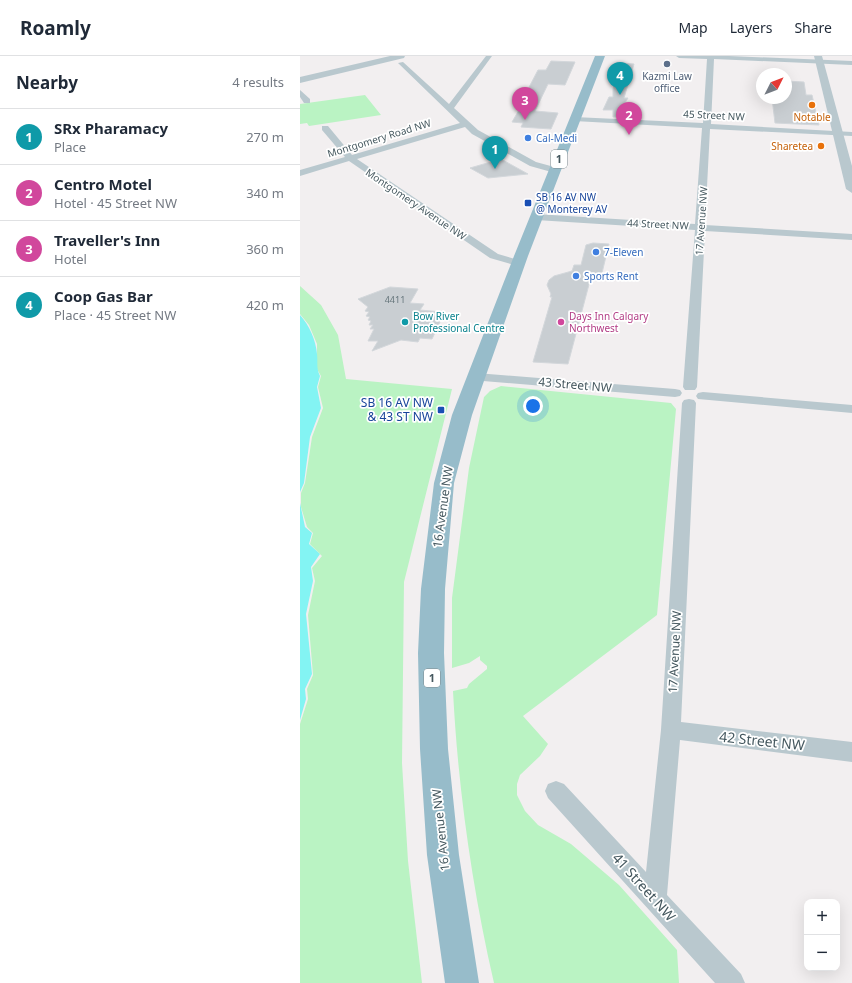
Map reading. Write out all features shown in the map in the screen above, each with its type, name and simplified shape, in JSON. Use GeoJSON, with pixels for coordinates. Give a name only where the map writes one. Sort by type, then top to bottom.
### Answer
{"type":"FeatureCollection","features":[{"type":"Feature","properties":{"kind":"highway","name":"16 Avenue NW"},"geometry":{"type":"LineString","coordinates":[[462,983],[443,855],[434,749],[431,653],[433,589],[444,484],[462,414],[518,263],[600,56]]}},
{"type":"Feature","properties":{"kind":"street"},"geometry":{"type":"LineString","coordinates":[[449,109],[489,56]]}},
{"type":"Feature","properties":{"kind":"street"},"geometry":{"type":"LineString","coordinates":[[679,56],[818,59],[852,63]]}},
{"type":"Feature","properties":{"kind":"street","name":"17 Avenue NW"},"geometry":{"type":"LineString","coordinates":[[655,899],[671,730],[689,395],[711,57]]}},
{"type":"Feature","properties":{"kind":"street"},"geometry":{"type":"LineString","coordinates":[[300,80],[398,58],[449,109],[475,132],[533,164],[554,170]]}},
{"type":"Feature","properties":{"kind":"street"},"geometry":{"type":"LineString","coordinates":[[818,59],[839,133],[852,189]]}},
{"type":"Feature","properties":{"kind":"street"},"geometry":{"type":"LineString","coordinates":[[300,92],[307,101]]}},
{"type":"Feature","properties":{"kind":"street","name":"45 Street NW"},"geometry":{"type":"LineString","coordinates":[[574,119],[852,134]]}},
{"type":"Feature","properties":{"kind":"street","name":"Montgomery Road NW"},"geometry":{"type":"LineString","coordinates":[[300,173],[465,124]]}},
{"type":"Feature","properties":{"kind":"street","name":"Montgomery Avenue NW"},"geometry":{"type":"LineString","coordinates":[[325,128],[350,158],[494,256],[518,263]]}},
{"type":"Feature","properties":{"kind":"street","name":"44 Street NW"},"geometry":{"type":"LineString","coordinates":[[536,217],[852,237]]}},
{"type":"Feature","properties":{"kind":"street","name":"43 Street NW"},"geometry":{"type":"LineString","coordinates":[[476,377],[852,409]]}},
{"type":"Feature","properties":{"kind":"street","name":"42 Street NW"},"geometry":{"type":"LineString","coordinates":[[671,730],[852,752]]}},
{"type":"Feature","properties":{"kind":"street","name":"41 Street NW"},"geometry":{"type":"LineString","coordinates":[[556,791],[732,983]]}},
{"type":"Feature","properties":{"kind":"green space"},"geometry":{"type":"Polygon","coordinates":[[[365,95],[381,115],[309,126],[307,123],[300,124],[300,104],[365,95]]]}},
{"type":"Feature","properties":{"kind":"green space"},"geometry":{"type":"Polygon","coordinates":[[[300,286],[321,305],[338,335],[346,379],[452,389],[404,582],[402,763],[408,861],[422,983],[300,983],[300,724],[308,699],[307,689],[313,675],[308,615],[315,581],[312,568],[322,556],[310,544],[313,533],[307,527],[301,507],[301,493],[305,483],[312,437],[323,408],[318,387],[321,376],[317,369],[317,344],[309,325],[300,314],[300,286]]]}},
{"type":"Feature","properties":{"kind":"green space"},"geometry":{"type":"Polygon","coordinates":[[[501,386],[671,403],[676,409],[657,615],[523,716],[548,744],[540,756],[520,775],[517,784],[517,795],[525,811],[538,825],[571,844],[619,885],[677,950],[679,983],[494,983],[479,911],[467,838],[458,764],[453,691],[467,688],[469,684],[487,669],[487,666],[480,660],[480,656],[469,663],[452,668],[452,598],[469,468],[484,397],[490,391],[501,386]]]}},
{"type":"Feature","properties":{"kind":"water"},"geometry":{"type":"Polygon","coordinates":[[[300,315],[314,338],[320,376],[317,387],[321,408],[310,437],[304,483],[300,492],[300,315]]]}},
{"type":"Feature","properties":{"kind":"water"},"geometry":{"type":"Polygon","coordinates":[[[300,503],[305,527],[312,533],[309,544],[320,554],[311,567],[313,581],[306,614],[312,674],[305,689],[306,699],[300,720],[300,503]]]}},
{"type":"Feature","properties":{"kind":"building"},"geometry":{"type":"Polygon","coordinates":[[[551,61],[575,62],[565,85],[548,84],[535,111],[558,113],[551,129],[521,127],[523,123],[512,122],[529,93],[526,93],[538,70],[546,70],[551,61]]]}},
{"type":"Feature","properties":{"kind":"building"},"geometry":{"type":"Polygon","coordinates":[[[620,63],[634,64],[624,98],[628,98],[616,117],[613,117],[613,110],[603,110],[609,97],[613,97],[613,89],[620,63]]]}},
{"type":"Feature","properties":{"kind":"building"},"geometry":{"type":"Polygon","coordinates":[[[792,81],[804,82],[806,95],[812,95],[819,125],[775,123],[773,104],[792,104],[792,81]]]}},
{"type":"Feature","properties":{"kind":"building"},"geometry":{"type":"Polygon","coordinates":[[[501,159],[528,174],[488,178],[470,168],[501,159]]]}},
{"type":"Feature","properties":{"kind":"building","name":"Days Inn Calgary Northwest"},"geometry":{"type":"Polygon","coordinates":[[[593,243],[609,244],[602,273],[592,273],[568,364],[533,362],[552,297],[550,297],[551,294],[547,285],[549,280],[554,276],[572,271],[574,265],[581,265],[586,245],[593,243]]]}},
{"type":"Feature","properties":{"kind":"building","name":"Bow River Professional Centre"},"geometry":{"type":"Polygon","coordinates":[[[390,287],[418,289],[410,303],[424,304],[420,310],[442,312],[438,321],[440,322],[432,339],[420,338],[418,342],[401,340],[372,351],[378,341],[368,341],[374,329],[370,329],[373,325],[369,325],[371,321],[368,320],[370,317],[366,316],[369,312],[365,311],[368,307],[358,299],[390,287]]]}},
{"type":"Feature","properties":{"kind":"place","name":"Kazmi Law office"},"geometry":{"type":"Point","coordinates":[667,64]}},
{"type":"Feature","properties":{"kind":"place","name":"Coop Gas Bar"},"geometry":{"type":"Point","coordinates":[620,95]}},
{"type":"Feature","properties":{"kind":"place","name":"Notable"},"geometry":{"type":"Point","coordinates":[812,105]}},
{"type":"Feature","properties":{"kind":"place","name":"Traveller's Inn"},"geometry":{"type":"Point","coordinates":[525,120]}},
{"type":"Feature","properties":{"kind":"place","name":"Centro Motel"},"geometry":{"type":"Point","coordinates":[629,135]}},
{"type":"Feature","properties":{"kind":"place","name":"Cal-Medi"},"geometry":{"type":"Point","coordinates":[528,138]}},
{"type":"Feature","properties":{"kind":"place","name":"Sharetea"},"geometry":{"type":"Point","coordinates":[821,146]}},
{"type":"Feature","properties":{"kind":"place","name":"SRx Pharamacy"},"geometry":{"type":"Point","coordinates":[495,169]}},
{"type":"Feature","properties":{"kind":"place","name":"SB 16 AV NW @ Monterey AV"},"geometry":{"type":"Point","coordinates":[528,203]}},
{"type":"Feature","properties":{"kind":"place","name":"7-Eleven"},"geometry":{"type":"Point","coordinates":[596,252]}},
{"type":"Feature","properties":{"kind":"place","name":"Sports Rent"},"geometry":{"type":"Point","coordinates":[576,276]}},
{"type":"Feature","properties":{"kind":"place","name":"Bow River Professional Centre"},"geometry":{"type":"Point","coordinates":[405,322]}},
{"type":"Feature","properties":{"kind":"place","name":"Days Inn Calgary Northwest"},"geometry":{"type":"Point","coordinates":[561,322]}},
{"type":"Feature","properties":{"kind":"place","name":"SB 16 AV NW & 43 ST NW"},"geometry":{"type":"Point","coordinates":[441,410]}}]}
